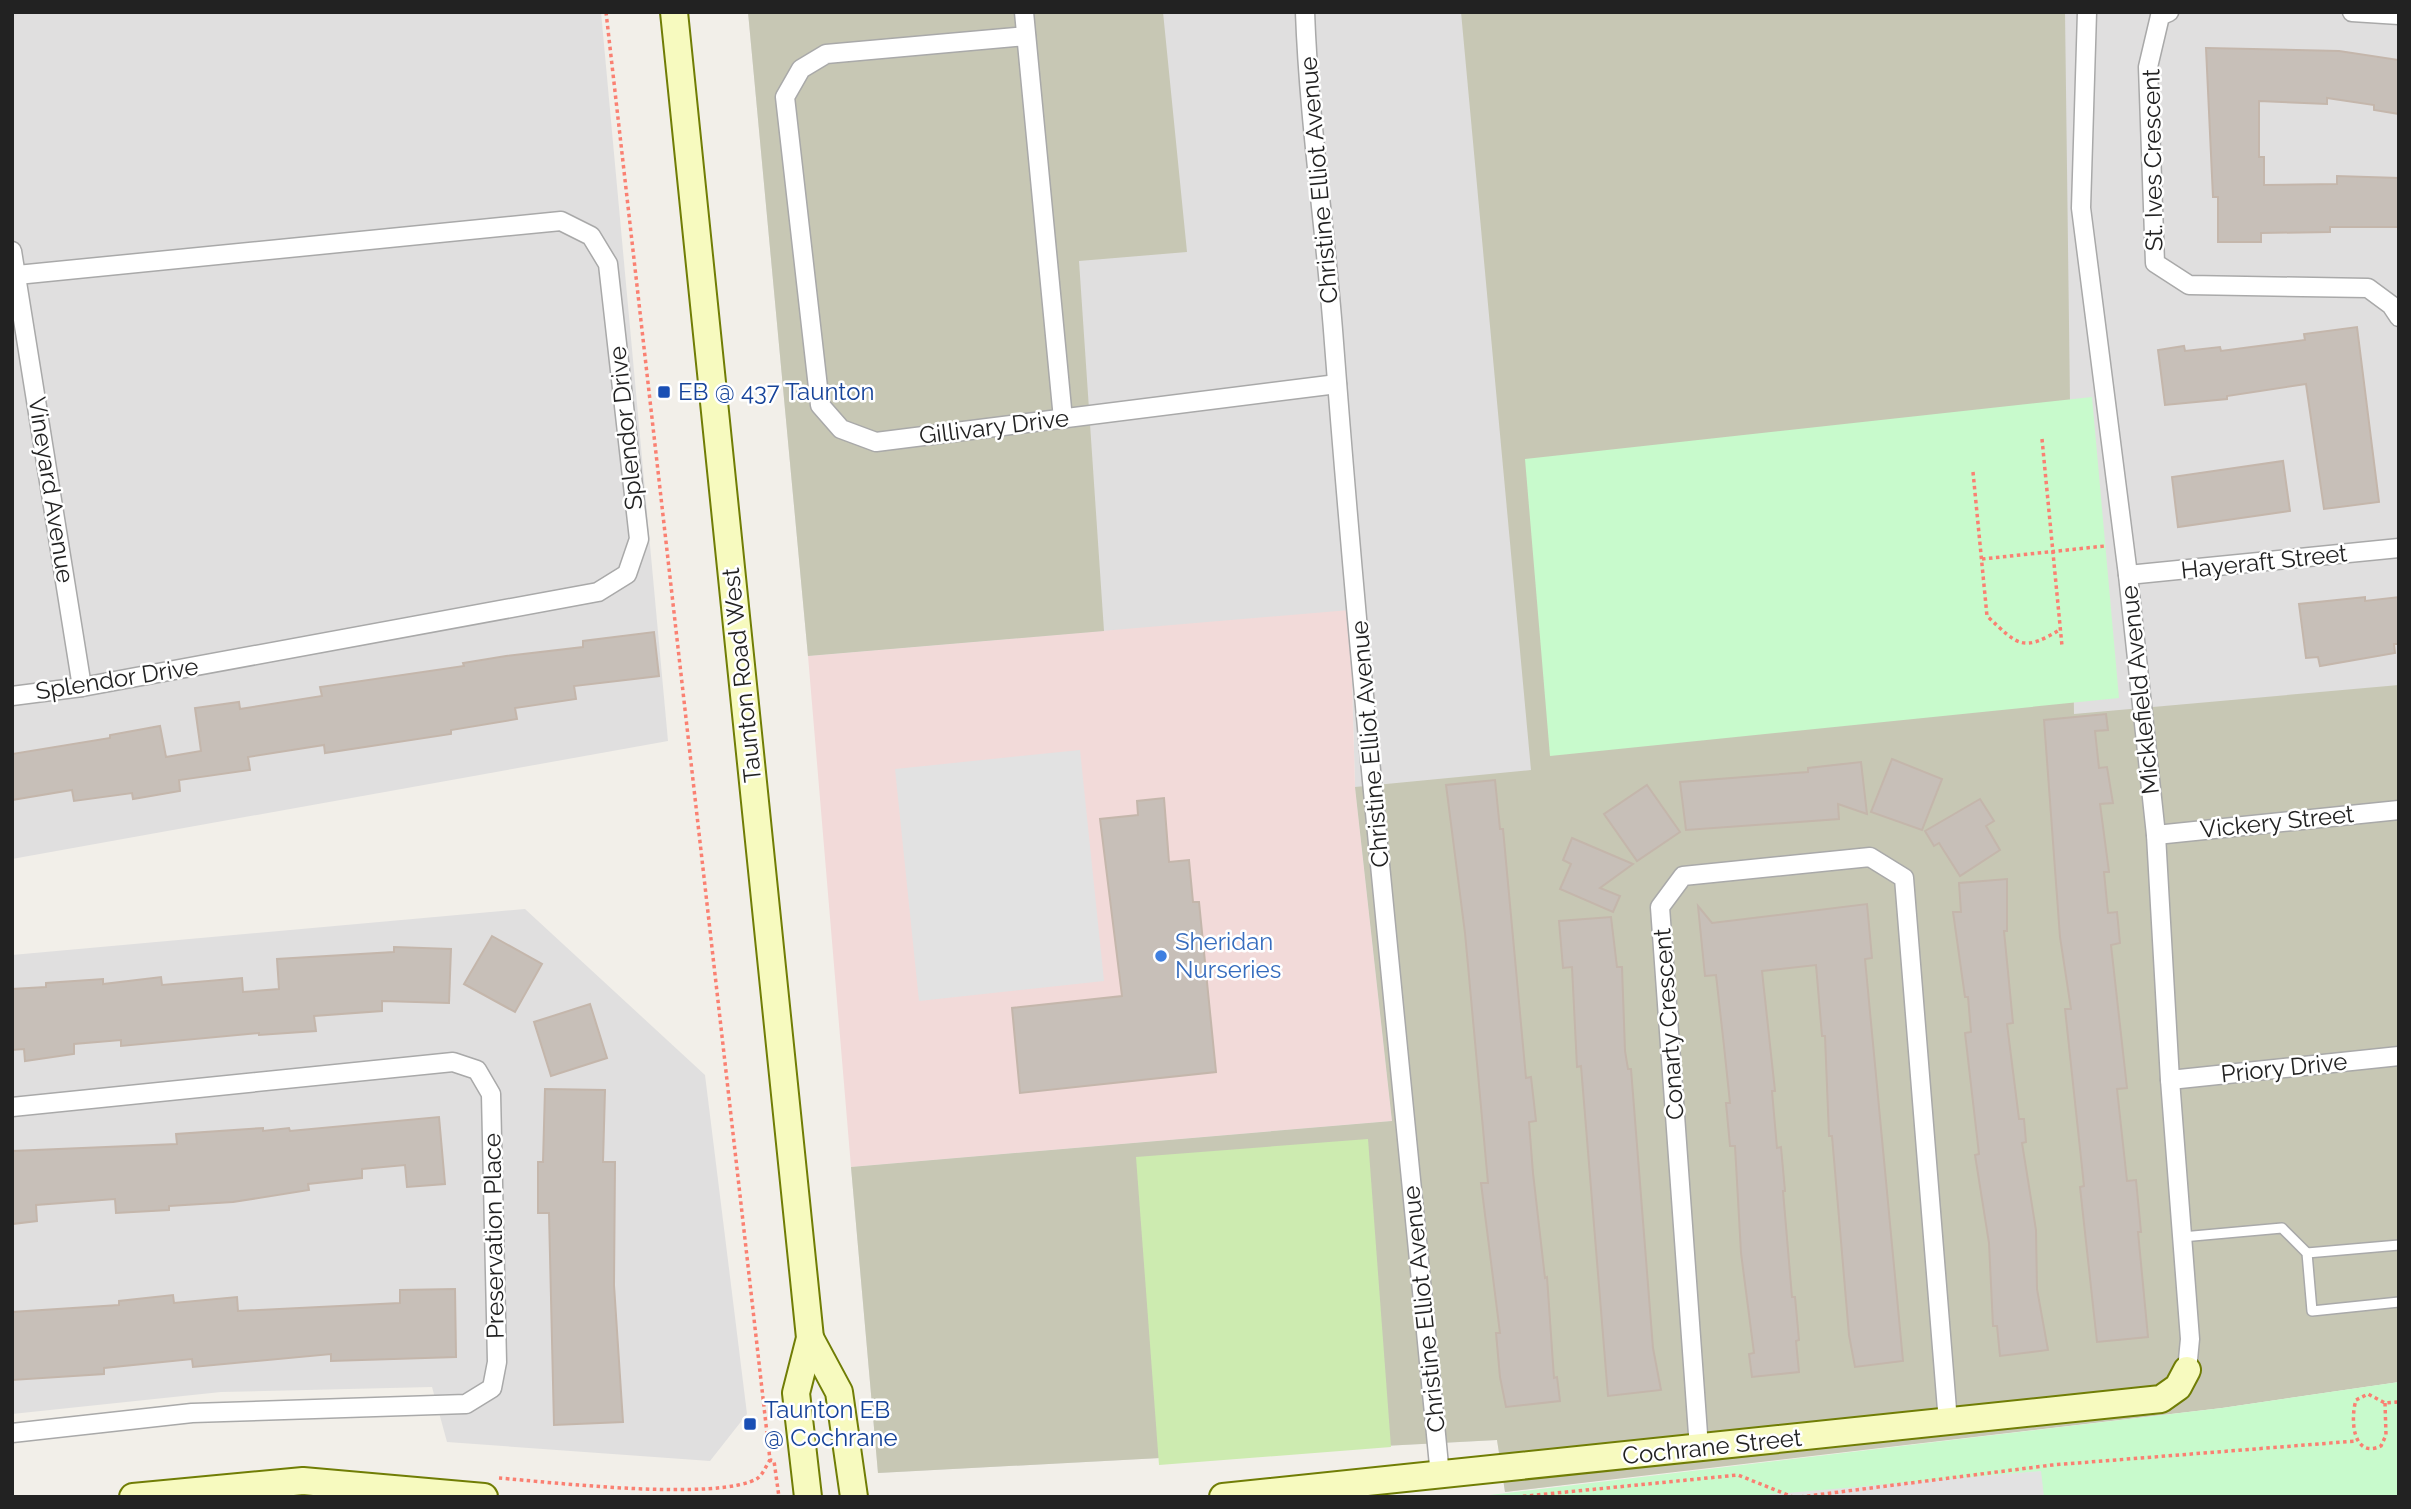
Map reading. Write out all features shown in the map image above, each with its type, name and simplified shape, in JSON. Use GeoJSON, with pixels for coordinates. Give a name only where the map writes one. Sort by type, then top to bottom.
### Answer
{"type":"FeatureCollection","features":[{"type":"Feature","properties":{"kind":"main road","name":"Taunton Road West"},"geometry":{"type":"LineString","coordinates":[[674,12],[810,1339],[796,1393],[808,1497]]}},
{"type":"Feature","properties":{"kind":"main road","name":"Taunton Road West"},"geometry":{"type":"LineString","coordinates":[[810,1339],[839,1392],[854,1497]]}},
{"type":"Feature","properties":{"kind":"main road","name":"Cochrane Street"},"geometry":{"type":"LineString","coordinates":[[1223,1497],[2161,1399],[2178,1387],[2187,1370]]}},
{"type":"Feature","properties":{"kind":"main road"},"geometry":{"type":"LineString","coordinates":[[133,1497],[338,1482],[490,1487]]}},
{"type":"Feature","properties":{"kind":"street"},"geometry":{"type":"LineString","coordinates":[[1024,12],[1063,419]]}},
{"type":"Feature","properties":{"kind":"street","name":"Christine Elliot Avenue"},"geometry":{"type":"LineString","coordinates":[[1305,12],[1308,102],[1328,266],[1440,1476]]}},
{"type":"Feature","properties":{"kind":"street","name":"Micklefield Avenue"},"geometry":{"type":"LineString","coordinates":[[2087,12],[2081,208],[2128,575],[2156,835],[2170,1080],[2190,1339],[2187,1370]]}},
{"type":"Feature","properties":{"kind":"street","name":"St. Ives Crescent"},"geometry":{"type":"LineString","coordinates":[[2169,12],[2160,16],[2148,67],[2155,263],[2189,285],[2368,288],[2391,304],[2399,317]]}},
{"type":"Feature","properties":{"kind":"street"},"geometry":{"type":"LineString","coordinates":[[2352,12],[2399,15]]}},
{"type":"Feature","properties":{"kind":"street","name":"Gillivary Drive"},"geometry":{"type":"LineString","coordinates":[[1026,37],[825,54],[802,69],[785,97],[820,405],[841,429],[876,442],[1337,384]]}},
{"type":"Feature","properties":{"kind":"street","name":"Splendor Drive"},"geometry":{"type":"LineString","coordinates":[[12,696],[82,687],[597,592],[627,574],[639,539],[608,264],[592,236],[561,221],[17,275]]}},
{"type":"Feature","properties":{"kind":"street","name":"Vineyard Avenue"},"geometry":{"type":"LineString","coordinates":[[12,251],[82,687]]}},
{"type":"Feature","properties":{"kind":"street","name":"Hayeraft Street"},"geometry":{"type":"LineString","coordinates":[[2128,575],[2399,548]]}},
{"type":"Feature","properties":{"kind":"street","name":"Vickery Street"},"geometry":{"type":"LineString","coordinates":[[2156,835],[2399,810]]}},
{"type":"Feature","properties":{"kind":"street","name":"Conarty Crescent"},"geometry":{"type":"LineString","coordinates":[[1699,1448],[1660,907],[1683,876],[1870,858],[1904,878],[1948,1422]]}},
{"type":"Feature","properties":{"kind":"street","name":"Priory Drive"},"geometry":{"type":"LineString","coordinates":[[2170,1080],[2399,1056]]}},
{"type":"Feature","properties":{"kind":"street","name":"Preservation Place"},"geometry":{"type":"LineString","coordinates":[[12,1107],[453,1062],[477,1070],[491,1094],[497,1362],[492,1388],[466,1404],[192,1413],[12,1433]]}},
{"type":"Feature","properties":{"kind":"lane"},"geometry":{"type":"LineString","coordinates":[[2182,1237],[2281,1228],[2307,1253],[2312,1311],[2399,1302]]}},
{"type":"Feature","properties":{"kind":"lane"},"geometry":{"type":"LineString","coordinates":[[2307,1253],[2399,1245]]}},
{"type":"Feature","properties":{"kind":"path"},"geometry":{"type":"LineString","coordinates":[[490,1487],[688,1489],[748,1482],[760,1477],[770,1460],[607,12]]}},
{"type":"Feature","properties":{"kind":"path"},"geometry":{"type":"LineString","coordinates":[[2042,439],[2062,646]]}},
{"type":"Feature","properties":{"kind":"path"},"geometry":{"type":"LineString","coordinates":[[1973,472],[1987,616],[2015,641],[2037,644],[2061,629]]}},
{"type":"Feature","properties":{"kind":"path"},"geometry":{"type":"LineString","coordinates":[[1982,559],[2124,544]]}},
{"type":"Feature","properties":{"kind":"path"},"geometry":{"type":"LineString","coordinates":[[2356,1441],[2353,1410],[2356,1400],[2368,1394],[2385,1404],[2399,1402]]}},
{"type":"Feature","properties":{"kind":"path"},"geometry":{"type":"LineString","coordinates":[[1800,1497],[2052,1465],[2356,1441],[2372,1450],[2381,1446],[2386,1435],[2385,1404]]}},
{"type":"Feature","properties":{"kind":"path"},"geometry":{"type":"LineString","coordinates":[[770,1460],[774,1461],[779,1497]]}},
{"type":"Feature","properties":{"kind":"path"},"geometry":{"type":"LineString","coordinates":[[1516,1497],[1738,1475],[1793,1497]]}},
{"type":"Feature","properties":{"kind":"shaded area"},"geometry":{"type":"Polygon","coordinates":[[[12,12],[601,12],[668,741],[12,859],[12,12]]]}},
{"type":"Feature","properties":{"kind":"shaded area"},"geometry":{"type":"Polygon","coordinates":[[[748,12],[2399,12],[2399,1382],[1505,1492],[1497,1440],[878,1473],[851,1167],[1392,1121],[1355,787],[1350,611],[808,656],[748,12]]]}},
{"type":"Feature","properties":{"kind":"shaded area"},"geometry":{"type":"Polygon","coordinates":[[[748,12],[1163,12],[1187,252],[1079,261],[1104,631],[808,656],[748,12]]]}},
{"type":"Feature","properties":{"kind":"shaded area"},"geometry":{"type":"Polygon","coordinates":[[[1461,12],[2065,12],[2074,714],[2399,685],[2399,1382],[2222,1408],[1505,1492],[1497,1440],[878,1473],[851,1167],[1392,1121],[1355,787],[1531,770],[1461,12]]]}},
{"type":"Feature","properties":{"kind":"shaded area"},"geometry":{"type":"Polygon","coordinates":[[[1350,610],[1355,787],[1392,1121],[851,1167],[808,656],[1350,610]]]}},
{"type":"Feature","properties":{"kind":"shaded area"},"geometry":{"type":"Polygon","coordinates":[[[1080,750],[1104,981],[919,1001],[895,769],[1080,750]]]}},
{"type":"Feature","properties":{"kind":"shaded area"},"geometry":{"type":"Polygon","coordinates":[[[525,909],[705,1075],[747,1414],[710,1461],[447,1442],[432,1387],[221,1392],[12,1414],[12,955],[525,909]]]}},
{"type":"Feature","properties":{"kind":"shaded area"},"geometry":{"type":"Polygon","coordinates":[[[2041,1471],[2044,1497],[1741,1497],[2041,1471]]]}},
{"type":"Feature","properties":{"kind":"green space"},"geometry":{"type":"Polygon","coordinates":[[[2092,397],[2119,698],[1550,756],[1525,459],[2092,397]]]}},
{"type":"Feature","properties":{"kind":"green space"},"geometry":{"type":"Polygon","coordinates":[[[1368,1139],[1391,1447],[1159,1465],[1136,1157],[1368,1139]]]}},
{"type":"Feature","properties":{"kind":"green space"},"geometry":{"type":"Polygon","coordinates":[[[2399,1382],[2399,1497],[1473,1497],[2222,1408],[2399,1382]]]}},
{"type":"Feature","properties":{"kind":"building"},"geometry":{"type":"Polygon","coordinates":[[[2206,48],[2339,51],[2399,60],[2399,114],[2374,110],[2374,105],[2327,98],[2327,104],[2259,101],[2259,157],[2264,157],[2264,185],[2337,184],[2337,176],[2399,178],[2399,227],[2330,227],[2330,232],[2261,233],[2261,242],[2218,242],[2218,197],[2213,197],[2206,48]]]}},
{"type":"Feature","properties":{"kind":"building"},"geometry":{"type":"Polygon","coordinates":[[[2357,327],[2379,502],[2324,509],[2306,384],[2227,396],[2227,399],[2165,405],[2158,350],[2184,346],[2185,351],[2220,347],[2221,351],[2305,340],[2304,334],[2357,327]]]}},
{"type":"Feature","properties":{"kind":"building"},"geometry":{"type":"Polygon","coordinates":[[[2283,461],[2290,511],[2178,527],[2172,477],[2283,461]]]}},
{"type":"Feature","properties":{"kind":"building"},"geometry":{"type":"Polygon","coordinates":[[[2365,597],[2365,601],[2399,597],[2399,644],[2394,644],[2395,653],[2320,666],[2318,657],[2306,658],[2299,604],[2365,597]]]}},
{"type":"Feature","properties":{"kind":"building"},"geometry":{"type":"Polygon","coordinates":[[[654,632],[659,676],[574,686],[576,699],[515,708],[517,719],[451,730],[451,734],[325,753],[324,745],[248,757],[250,770],[179,780],[180,791],[133,799],[132,793],[74,801],[72,790],[12,800],[12,754],[110,738],[110,735],[160,726],[166,757],[201,751],[195,708],[239,702],[240,709],[322,696],[320,687],[464,666],[463,663],[506,656],[583,647],[583,641],[654,632]]]}},
{"type":"Feature","properties":{"kind":"building"},"geometry":{"type":"Polygon","coordinates":[[[2106,714],[2108,730],[2095,731],[2099,768],[2107,767],[2113,803],[2100,804],[2109,872],[2104,872],[2108,913],[2117,912],[2120,943],[2111,945],[2127,1088],[2117,1089],[2127,1181],[2136,1180],[2148,1337],[2097,1342],[2080,1187],[2084,1186],[2065,1009],[2071,1009],[2060,937],[2044,720],[2106,714]]]}},
{"type":"Feature","properties":{"kind":"building"},"geometry":{"type":"Polygon","coordinates":[[[1892,759],[1942,779],[1922,830],[1871,812],[1892,759]]]}},
{"type":"Feature","properties":{"kind":"building"},"geometry":{"type":"Polygon","coordinates":[[[1861,762],[1867,814],[1838,804],[1839,819],[1686,830],[1680,782],[1808,772],[1808,768],[1861,762]]]}},
{"type":"Feature","properties":{"kind":"building"},"geometry":{"type":"Polygon","coordinates":[[[1495,780],[1500,829],[1503,829],[1526,1078],[1531,1077],[1536,1121],[1529,1122],[1533,1173],[1545,1278],[1547,1277],[1554,1378],[1557,1377],[1560,1401],[1506,1407],[1500,1377],[1496,1333],[1500,1333],[1481,1183],[1488,1183],[1465,933],[1446,785],[1495,780]]]}},
{"type":"Feature","properties":{"kind":"building"},"geometry":{"type":"Polygon","coordinates":[[[1647,785],[1680,832],[1637,861],[1604,814],[1647,785]]]}},
{"type":"Feature","properties":{"kind":"building","name":"Sheridan Nurseries"},"geometry":{"type":"Polygon","coordinates":[[[1164,798],[1169,862],[1189,860],[1193,902],[1199,902],[1216,1072],[1020,1093],[1012,1008],[1122,996],[1100,819],[1138,815],[1137,801],[1164,798]]]}},
{"type":"Feature","properties":{"kind":"building"},"geometry":{"type":"Polygon","coordinates":[[[1980,799],[1994,821],[1986,826],[2000,850],[1960,876],[1939,843],[1934,846],[1925,831],[1980,799]]]}},
{"type":"Feature","properties":{"kind":"building"},"geometry":{"type":"Polygon","coordinates":[[[1572,838],[1633,864],[1600,888],[1620,896],[1613,912],[1560,889],[1571,864],[1563,860],[1572,838]]]}},
{"type":"Feature","properties":{"kind":"building"},"geometry":{"type":"Polygon","coordinates":[[[2007,879],[2007,931],[2004,931],[2013,1023],[2007,1024],[2019,1119],[2024,1119],[2026,1142],[2022,1143],[2036,1230],[2037,1289],[2048,1350],[2000,1356],[1997,1326],[1993,1326],[1989,1243],[1975,1155],[1979,1154],[1965,1033],[1971,1032],[1968,997],[1965,997],[1953,912],[1961,912],[1959,883],[2007,879]]]}},
{"type":"Feature","properties":{"kind":"building"},"geometry":{"type":"Polygon","coordinates":[[[1867,904],[1872,958],[1865,959],[1903,1361],[1855,1367],[1849,1335],[1832,1136],[1829,1136],[1825,1036],[1822,1036],[1816,965],[1762,971],[1775,1091],[1772,1091],[1777,1148],[1781,1147],[1792,1297],[1795,1297],[1799,1340],[1796,1341],[1799,1372],[1752,1377],[1749,1354],[1754,1353],[1741,1253],[1735,1146],[1730,1146],[1726,1103],[1730,1103],[1716,975],[1705,976],[1698,906],[1712,923],[1867,904]]]}},
{"type":"Feature","properties":{"kind":"building"},"geometry":{"type":"Polygon","coordinates":[[[1611,917],[1617,967],[1622,967],[1625,1051],[1628,1069],[1631,1069],[1653,1348],[1661,1390],[1608,1396],[1581,1066],[1577,1067],[1572,967],[1563,968],[1559,921],[1611,917]]]}},
{"type":"Feature","properties":{"kind":"building"},"geometry":{"type":"Polygon","coordinates":[[[492,936],[542,964],[515,1012],[464,984],[492,936]]]}},
{"type":"Feature","properties":{"kind":"building"},"geometry":{"type":"Polygon","coordinates":[[[394,947],[451,949],[449,1003],[382,1001],[382,1011],[314,1016],[316,1031],[259,1033],[121,1046],[121,1040],[74,1044],[74,1054],[25,1061],[24,1049],[12,1050],[12,989],[46,987],[46,983],[103,979],[103,984],[161,977],[162,985],[242,978],[243,992],[279,989],[277,959],[394,952],[394,947]]]}},
{"type":"Feature","properties":{"kind":"building"},"geometry":{"type":"Polygon","coordinates":[[[590,1004],[607,1058],[551,1076],[534,1022],[590,1004]]]}},
{"type":"Feature","properties":{"kind":"building"},"geometry":{"type":"Polygon","coordinates":[[[545,1089],[605,1090],[603,1162],[615,1162],[614,1285],[623,1422],[554,1425],[549,1213],[538,1213],[538,1162],[543,1162],[545,1089]]]}},
{"type":"Feature","properties":{"kind":"building"},"geometry":{"type":"Polygon","coordinates":[[[439,1117],[445,1184],[407,1187],[405,1165],[362,1169],[362,1178],[308,1184],[309,1190],[233,1202],[169,1206],[169,1210],[116,1213],[115,1199],[36,1205],[37,1221],[12,1224],[12,1151],[177,1144],[176,1134],[263,1128],[263,1131],[289,1128],[290,1131],[439,1117]]]}},
{"type":"Feature","properties":{"kind":"building"},"geometry":{"type":"Polygon","coordinates":[[[455,1289],[456,1357],[331,1361],[331,1354],[193,1367],[192,1359],[104,1368],[104,1374],[12,1380],[12,1312],[119,1305],[119,1301],[173,1295],[174,1303],[237,1297],[238,1311],[400,1303],[400,1290],[455,1289]]]}},
{"type":"Feature","properties":{"kind":"place","name":"EB @ 437 Taunton"},"geometry":{"type":"Point","coordinates":[664,392]}},
{"type":"Feature","properties":{"kind":"place","name":"Sheridan Nurseries"},"geometry":{"type":"Point","coordinates":[1161,956]}},
{"type":"Feature","properties":{"kind":"place","name":"Taunton EB @ Cochrane"},"geometry":{"type":"Point","coordinates":[750,1424]}}]}
